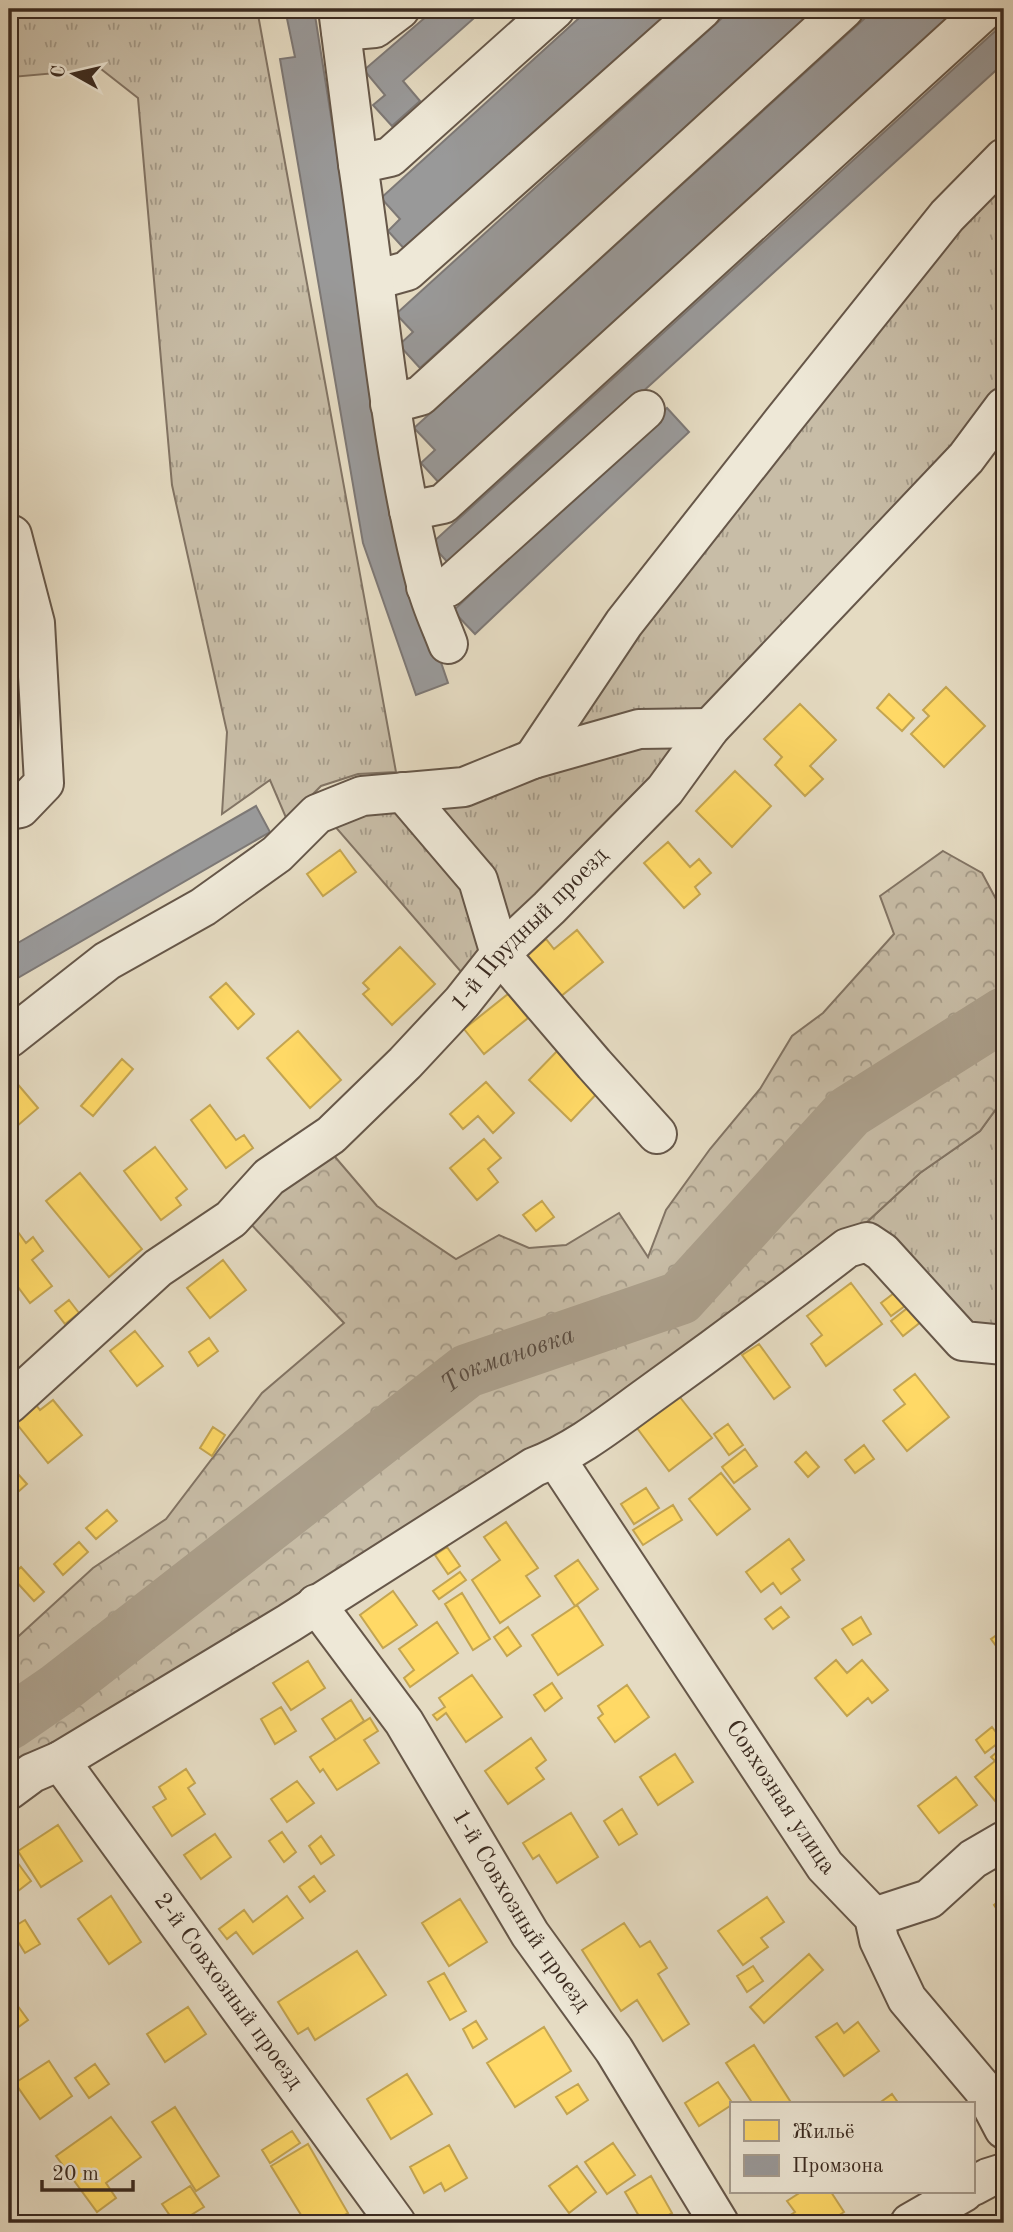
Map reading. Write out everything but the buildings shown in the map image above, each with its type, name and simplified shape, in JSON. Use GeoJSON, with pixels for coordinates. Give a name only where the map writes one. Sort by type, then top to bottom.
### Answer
{"type":"FeatureCollection","features":[{"type":"Feature","properties":{"kind":"street"},"geometry":{"type":"LineString","coordinates":[[400,9],[375,28],[339,20],[390,404],[426,587],[448,644]]}},
{"type":"Feature","properties":{"kind":"street"},"geometry":{"type":"LineString","coordinates":[[358,164],[390,157],[555,9]]}},
{"type":"Feature","properties":{"kind":"street"},"geometry":{"type":"LineString","coordinates":[[375,281],[407,271],[702,9]]}},
{"type":"Feature","properties":{"kind":"street"},"geometry":{"type":"LineString","coordinates":[[390,404],[420,396],[844,9]]}},
{"type":"Feature","properties":{"kind":"street"},"geometry":{"type":"LineString","coordinates":[[410,511],[443,503],[986,9]]}},
{"type":"Feature","properties":{"kind":"street"},"geometry":{"type":"LineString","coordinates":[[533,759],[625,623],[733,485],[947,216],[1004,158]]}},
{"type":"Feature","properties":{"kind":"street","name":"1-й Прудный проезд"},"geometry":{"type":"LineString","coordinates":[[9,1404],[158,1268],[231,1219],[269,1177],[331,1135],[405,1063],[463,1002],[500,954],[665,790],[710,729],[966,458],[1004,407]]}},
{"type":"Feature","properties":{"kind":"street"},"geometry":{"type":"LineString","coordinates":[[426,587],[448,587],[645,410]]}},
{"type":"Feature","properties":{"kind":"street"},"geometry":{"type":"LineString","coordinates":[[9,535],[12,535],[35,623],[44,783],[20,808],[9,810]]}},
{"type":"Feature","properties":{"kind":"street"},"geometry":{"type":"LineString","coordinates":[[9,1038],[107,961],[203,907],[277,855],[317,814],[362,796],[464,787],[533,759],[639,729],[710,729]]}},
{"type":"Feature","properties":{"kind":"street"},"geometry":{"type":"LineString","coordinates":[[403,792],[478,880],[500,954],[657,1134]]}},
{"type":"Feature","properties":{"kind":"street"},"geometry":{"type":"LineString","coordinates":[[9,1790],[32,1773],[60,1761],[289,1623],[534,1467],[556,1459],[733,1336],[846,1248],[867,1242],[882,1252],[963,1341],[1004,1345]]}},
{"type":"Feature","properties":{"kind":"street","name":"Совхозная улица"},"geometry":{"type":"LineString","coordinates":[[556,1459],[825,1866],[874,1917],[880,1940],[907,1999],[983,2089],[1004,2129]]}},
{"type":"Feature","properties":{"kind":"street","name":"1-й Совхозный проезд"},"geometry":{"type":"LineString","coordinates":[[316,1604],[404,1721],[530,1934],[614,2050],[719,2223]]}},
{"type":"Feature","properties":{"kind":"street","name":"2-й Совхозный проезд"},"geometry":{"type":"LineString","coordinates":[[60,1761],[396,2223]]}},
{"type":"Feature","properties":{"kind":"street"},"geometry":{"type":"LineString","coordinates":[[874,1917],[929,1899],[972,1860],[1004,1841]]}},
{"type":"Feature","properties":{"kind":"street"},"geometry":{"type":"LineString","coordinates":[[974,2185],[1004,2173]]}},
{"type":"Feature","properties":{"kind":"street"},"geometry":{"type":"LineString","coordinates":[[910,2223],[961,2194]]}},
{"type":"Feature","properties":{"kind":"green space"},"geometry":{"type":"Polygon","coordinates":[[[9,9],[257,9],[396,772],[358,774],[321,786],[287,820],[270,780],[222,814],[227,732],[172,485],[138,98],[101,69],[12,77],[9,9]]]}},
{"type":"Feature","properties":{"kind":"green space"},"geometry":{"type":"Polygon","coordinates":[[[1004,137],[1004,382],[956,445],[675,764],[469,981],[332,823],[367,809],[403,810],[471,805],[520,778],[970,170],[1004,137]]]}},
{"type":"Feature","properties":{"kind":"green space"},"geometry":{"type":"Polygon","coordinates":[[[943,851],[982,873],[1004,914],[1004,1098],[980,1131],[920,1173],[868,1221],[727,1330],[9,1779],[9,1645],[93,1568],[166,1519],[262,1393],[344,1323],[247,1220],[330,1151],[377,1206],[456,1259],[499,1235],[529,1248],[566,1245],[619,1213],[648,1257],[666,1210],[710,1149],[760,1089],[792,1036],[823,1013],[894,934],[880,896],[943,851]]]}},
{"type":"Feature","properties":{"kind":"green space"},"geometry":{"type":"Polygon","coordinates":[[[1004,1098],[1004,1336],[968,1331],[868,1221],[920,1173],[980,1131],[1004,1098]]]}},
{"type":"Feature","properties":{"kind":"waterway","name":"Токмановка"},"geometry":{"type":"LineString","coordinates":[[9,1723],[57,1690],[467,1371],[680,1298],[849,1112],[1004,1014]]}}]}
